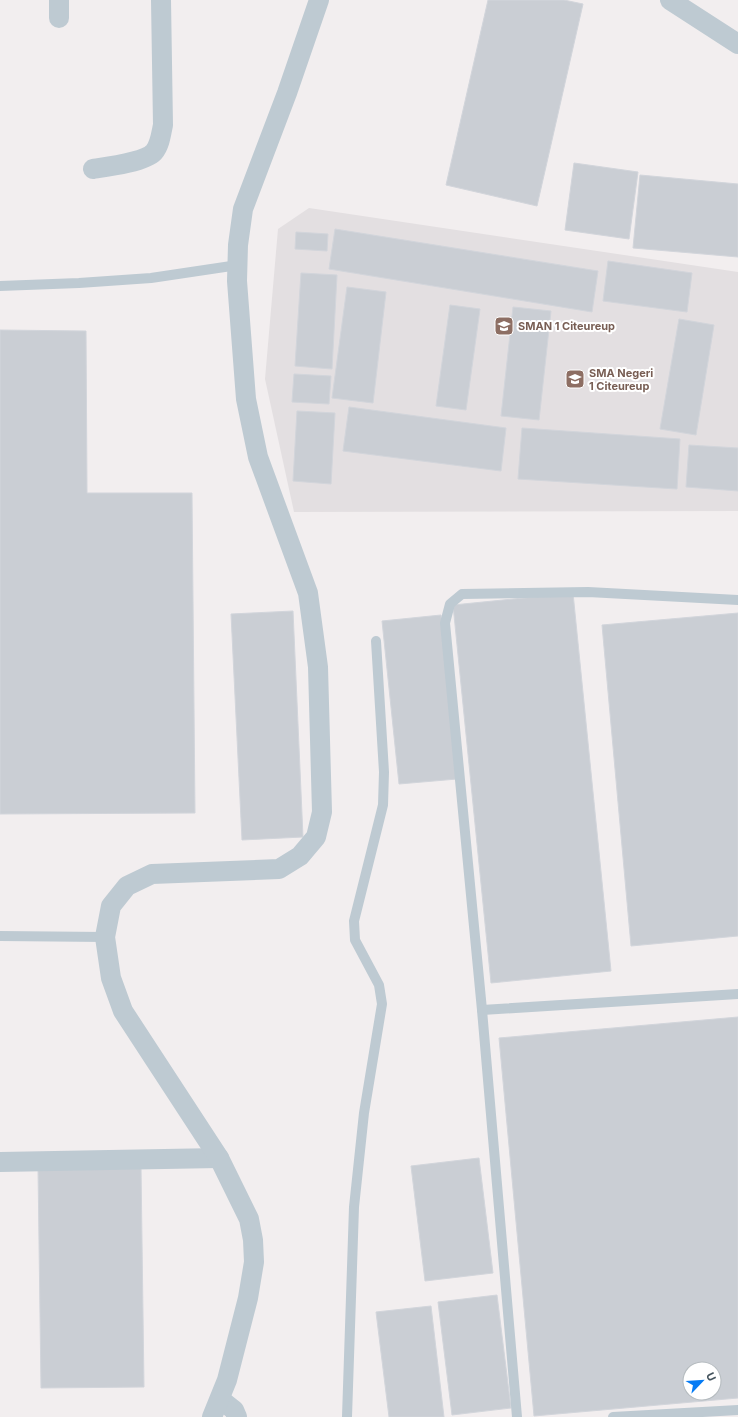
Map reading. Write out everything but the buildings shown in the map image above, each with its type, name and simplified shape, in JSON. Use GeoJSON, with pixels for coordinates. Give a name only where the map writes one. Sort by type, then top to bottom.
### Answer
{"type":"FeatureCollection","features":[{"type":"Feature","properties":{"kind":"street"},"geometry":{"type":"LineString","coordinates":[[93,169],[137,160],[153,153],[160,142],[163,125],[162,0]]}},
{"type":"Feature","properties":{"kind":"street"},"geometry":{"type":"LineString","coordinates":[[212,1417],[229,1373],[248,1298],[254,1262],[253,1240],[249,1219],[219,1158],[123,1011],[111,978],[105,937],[111,906],[128,886],[152,874],[279,869],[300,856],[316,837],[322,812],[318,667],[308,593],[258,457],[246,399],[237,281],[238,245],[243,210],[287,93],[319,0]]}},
{"type":"Feature","properties":{"kind":"street"},"geometry":{"type":"LineString","coordinates":[[670,0],[738,44]]}},
{"type":"Feature","properties":{"kind":"street"},"geometry":{"type":"LineString","coordinates":[[0,1162],[219,1158]]}},
{"type":"Feature","properties":{"kind":"street"},"geometry":{"type":"LineString","coordinates":[[220,1399],[234,1410],[237,1417]]}},
{"type":"Feature","properties":{"kind":"lane"},"geometry":{"type":"LineString","coordinates":[[0,286],[80,283],[151,278],[238,265]]}},
{"type":"Feature","properties":{"kind":"lane"},"geometry":{"type":"LineString","coordinates":[[516,1417],[482,1010],[446,623],[450,604],[462,594],[588,592],[738,600]]}},
{"type":"Feature","properties":{"kind":"lane"},"geometry":{"type":"LineString","coordinates":[[347,1417],[354,1207],[364,1113],[382,1004],[378,985],[355,940],[354,921],[383,805],[384,772],[376,641]]}},
{"type":"Feature","properties":{"kind":"lane"},"geometry":{"type":"LineString","coordinates":[[0,936],[105,937]]}},
{"type":"Feature","properties":{"kind":"lane"},"geometry":{"type":"LineString","coordinates":[[482,1010],[738,994]]}},
{"type":"Feature","properties":{"kind":"lane"},"geometry":{"type":"LineString","coordinates":[[613,1417],[738,1410]]}},
{"type":"Feature","properties":{"kind":"shaded area","name":"SMAN 1 Citeureup"},"geometry":{"type":"Polygon","coordinates":[[[309,208],[738,272],[738,511],[294,512],[265,379],[278,229],[309,208]]]}},
{"type":"Feature","properties":{"kind":"place","name":"SMAN 1 Citeureup"},"geometry":{"type":"Point","coordinates":[504,326]}},
{"type":"Feature","properties":{"kind":"place","name":"SMA Negeri 1 Citeureup"},"geometry":{"type":"Point","coordinates":[575,379]}}]}
